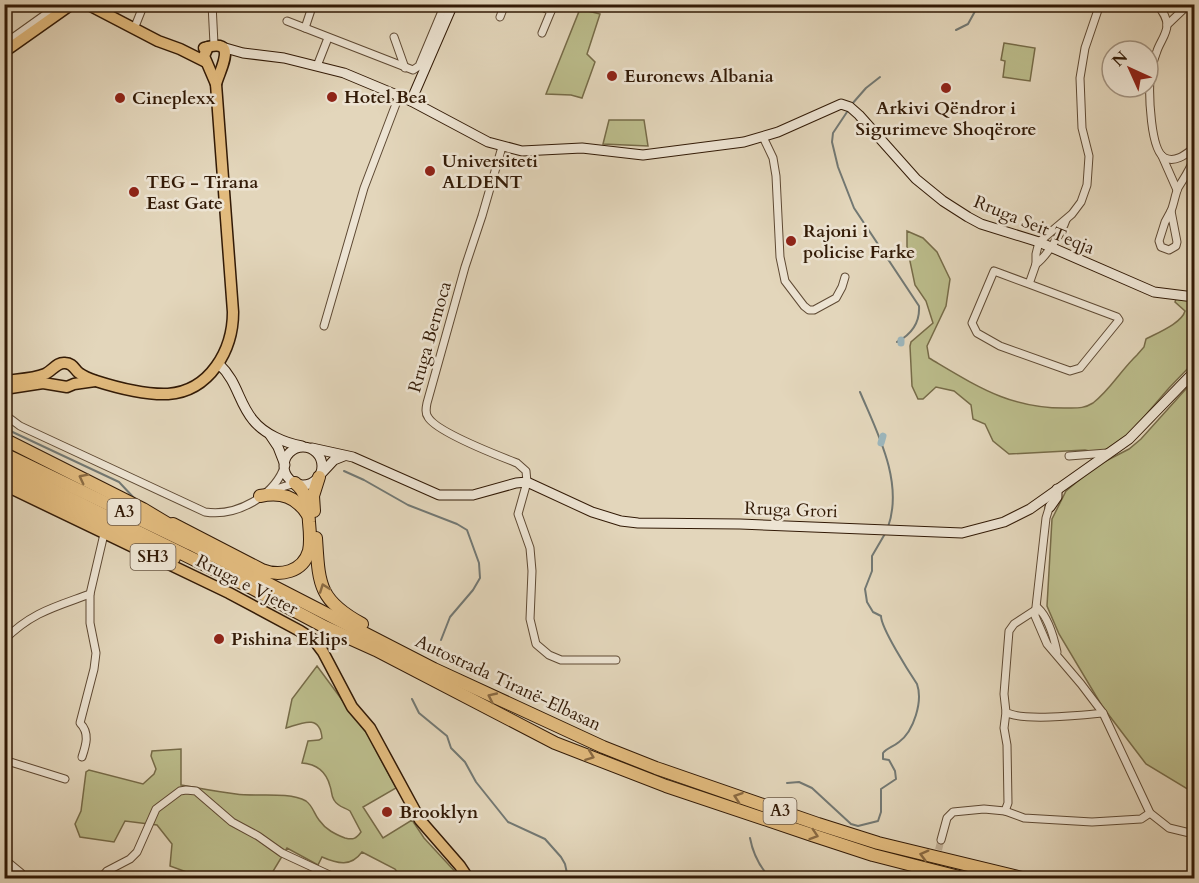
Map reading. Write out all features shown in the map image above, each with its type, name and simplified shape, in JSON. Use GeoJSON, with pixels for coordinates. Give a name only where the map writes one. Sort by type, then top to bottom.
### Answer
{"type":"FeatureCollection","features":[{"type":"Feature","properties":{"kind":"highway"},"geometry":{"type":"LineString","coordinates":[[5,439],[258,568],[274,573],[292,571],[307,556],[310,539],[309,518],[305,496],[295,483]]}},
{"type":"Feature","properties":{"kind":"highway","name":"Autostrada Tiranë-Elbasan"},"geometry":{"type":"LineString","coordinates":[[4,454],[243,570],[417,661],[564,730],[665,771],[818,825],[878,843],[1022,879]]}},
{"type":"Feature","properties":{"kind":"highway","name":"Autostrada Tiranë-Elbasan"},"geometry":{"type":"LineString","coordinates":[[4,466],[248,586],[555,743],[666,786],[790,828],[873,855],[963,879]]}},
{"type":"Feature","properties":{"kind":"highway"},"geometry":{"type":"LineString","coordinates":[[4,476],[127,538],[226,580],[248,586]]}},
{"type":"Feature","properties":{"kind":"highway"},"geometry":{"type":"LineString","coordinates":[[319,476],[313,500],[320,578],[324,592],[338,609],[396,641],[417,661]]}},
{"type":"Feature","properties":{"kind":"highway"},"geometry":{"type":"LineString","coordinates":[[260,496],[274,494],[290,497],[301,505],[309,518]]}},
{"type":"Feature","properties":{"kind":"highway"},"geometry":{"type":"LineString","coordinates":[[143,509],[243,570]]}},
{"type":"Feature","properties":{"kind":"main road"},"geometry":{"type":"LineString","coordinates":[[4,52],[72,4]]}},
{"type":"Feature","properties":{"kind":"main road"},"geometry":{"type":"LineString","coordinates":[[87,4],[164,44],[180,49],[215,67],[243,53]]}},
{"type":"Feature","properties":{"kind":"main road"},"geometry":{"type":"LineString","coordinates":[[411,101],[453,4]]}},
{"type":"Feature","properties":{"kind":"main road"},"geometry":{"type":"LineString","coordinates":[[180,49],[215,46],[226,55],[216,84]]}},
{"type":"Feature","properties":{"kind":"main road"},"geometry":{"type":"LineString","coordinates":[[4,381],[42,375],[65,363],[71,364],[76,372],[96,381],[151,394],[172,393],[198,383],[219,364],[232,334],[233,312],[216,84],[204,54],[215,46]]}},
{"type":"Feature","properties":{"kind":"main road","name":"Rruga Seit Teqja"},"geometry":{"type":"LineString","coordinates":[[215,46],[243,53],[276,57],[348,75],[411,101],[488,142],[522,151],[582,148],[643,155],[744,142],[778,132],[837,104],[843,105],[859,115],[916,179],[943,201],[981,224],[1039,242],[1154,292],[1194,297]]}},
{"type":"Feature","properties":{"kind":"main road"},"geometry":{"type":"LineString","coordinates":[[219,364],[231,378],[252,420],[284,441],[350,456],[439,495],[473,495],[527,482]]}},
{"type":"Feature","properties":{"kind":"main road"},"geometry":{"type":"LineString","coordinates":[[54,369],[52,377],[57,385]]}},
{"type":"Feature","properties":{"kind":"main road"},"geometry":{"type":"LineString","coordinates":[[74,384],[76,372]]}},
{"type":"Feature","properties":{"kind":"main road","name":"Rruga Grori"},"geometry":{"type":"LineString","coordinates":[[527,482],[592,512],[621,521],[638,523],[740,524],[962,533],[1004,522],[1042,500],[1084,471],[1140,429],[1194,372]]}},
{"type":"Feature","properties":{"kind":"main road"},"geometry":{"type":"LineString","coordinates":[[4,389],[43,383],[67,387],[96,381]]}},
{"type":"Feature","properties":{"kind":"main road"},"geometry":{"type":"LineString","coordinates":[[266,431],[275,442],[289,478],[295,483],[309,484],[334,460],[350,456]]}},
{"type":"Feature","properties":{"kind":"main road"},"geometry":{"type":"LineString","coordinates":[[285,465],[290,453],[307,447]]}},
{"type":"Feature","properties":{"kind":"main road"},"geometry":{"type":"LineString","coordinates":[[307,447],[317,453],[322,461],[319,476]]}},
{"type":"Feature","properties":{"kind":"main road","name":"Rruga e Vjeter"},"geometry":{"type":"LineString","coordinates":[[4,485],[229,593],[314,640],[323,652],[352,707],[370,728],[420,820],[460,866],[468,879]]}},
{"type":"Feature","properties":{"kind":"main road"},"geometry":{"type":"LineString","coordinates":[[1048,511],[1056,499],[1057,489]]}},
{"type":"Feature","properties":{"kind":"street"},"geometry":{"type":"LineString","coordinates":[[4,44],[60,4]]}},
{"type":"Feature","properties":{"kind":"street"},"geometry":{"type":"LineString","coordinates":[[134,29],[144,4]]}},
{"type":"Feature","properties":{"kind":"street"},"geometry":{"type":"LineString","coordinates":[[212,4],[215,46]]}},
{"type":"Feature","properties":{"kind":"street"},"geometry":{"type":"LineString","coordinates":[[305,28],[314,4]]}},
{"type":"Feature","properties":{"kind":"street"},"geometry":{"type":"LineString","coordinates":[[287,21],[413,70],[419,66],[445,4]]}},
{"type":"Feature","properties":{"kind":"street"},"geometry":{"type":"LineString","coordinates":[[500,17],[505,4]]}},
{"type":"Feature","properties":{"kind":"street"},"geometry":{"type":"LineString","coordinates":[[535,4],[552,8],[542,33]]}},
{"type":"Feature","properties":{"kind":"street"},"geometry":{"type":"LineString","coordinates":[[1029,284],[1036,264],[1039,242],[1057,225],[1066,220],[1081,202],[1088,179],[1089,156],[1082,128],[1080,78],[1085,48],[1100,4]]}},
{"type":"Feature","properties":{"kind":"street"},"geometry":{"type":"LineString","coordinates":[[1157,4],[1164,13],[1167,25]]}},
{"type":"Feature","properties":{"kind":"street"},"geometry":{"type":"LineString","coordinates":[[1177,190],[1161,154],[1152,126],[1150,89],[1152,68],[1167,25],[1189,4]]}},
{"type":"Feature","properties":{"kind":"street"},"geometry":{"type":"LineString","coordinates":[[394,37],[405,68]]}},
{"type":"Feature","properties":{"kind":"street"},"geometry":{"type":"LineString","coordinates":[[317,66],[328,38]]}},
{"type":"Feature","properties":{"kind":"street"},"geometry":{"type":"LineString","coordinates":[[324,326],[364,188],[399,96]]}},
{"type":"Feature","properties":{"kind":"street"},"geometry":{"type":"LineString","coordinates":[[763,136],[773,158],[776,176],[780,257],[784,281],[804,306],[809,310],[814,310],[836,298],[845,277]]}},
{"type":"Feature","properties":{"kind":"street","name":"Rruga Bernoca"},"geometry":{"type":"LineString","coordinates":[[502,147],[465,267],[426,413],[439,427],[517,463],[526,471],[527,482]]}},
{"type":"Feature","properties":{"kind":"street"},"geometry":{"type":"LineString","coordinates":[[1161,154],[1167,158],[1179,158],[1194,148]]}},
{"type":"Feature","properties":{"kind":"street"},"geometry":{"type":"LineString","coordinates":[[1171,212],[1177,242],[1176,246],[1169,250],[1161,247],[1159,241],[1177,190],[1186,178],[1194,158]]}},
{"type":"Feature","properties":{"kind":"street"},"geometry":{"type":"LineString","coordinates":[[1036,264],[1044,258],[1063,230],[1066,220]]}},
{"type":"Feature","properties":{"kind":"street"},"geometry":{"type":"LineString","coordinates":[[994,271],[1029,284],[1117,316],[1119,320],[1113,329],[1080,368],[1070,371],[1000,346],[977,333],[972,323],[994,271]]}},
{"type":"Feature","properties":{"kind":"street"},"geometry":{"type":"LineString","coordinates":[[4,414],[20,426],[205,512],[215,514],[240,509],[281,486],[295,483]]}},
{"type":"Feature","properties":{"kind":"street"},"geometry":{"type":"LineString","coordinates":[[1098,460],[1069,456],[1109,453]]}},
{"type":"Feature","properties":{"kind":"street"},"geometry":{"type":"LineString","coordinates":[[1082,459],[1084,471]]}},
{"type":"Feature","properties":{"kind":"street"},"geometry":{"type":"LineString","coordinates":[[260,496],[274,484],[285,465]]}},
{"type":"Feature","properties":{"kind":"street"},"geometry":{"type":"LineString","coordinates":[[527,482],[518,514],[530,548],[532,571],[530,619],[536,644],[549,655],[561,660],[616,660]]}},
{"type":"Feature","properties":{"kind":"street"},"geometry":{"type":"LineString","coordinates":[[1042,500],[1048,511],[1040,565],[1038,608],[1035,616],[1047,644],[1103,713],[1150,813],[1169,828],[1194,834]]}},
{"type":"Feature","properties":{"kind":"street"},"geometry":{"type":"LineString","coordinates":[[82,756],[87,741],[84,727],[80,723],[96,653],[90,623],[90,594],[104,534]]}},
{"type":"Feature","properties":{"kind":"street"},"geometry":{"type":"LineString","coordinates":[[4,640],[33,616],[90,594]]}},
{"type":"Feature","properties":{"kind":"street"},"geometry":{"type":"LineString","coordinates":[[1005,811],[1008,803],[1004,694],[1009,631],[1014,624],[1038,608]]}},
{"type":"Feature","properties":{"kind":"street"},"geometry":{"type":"LineString","coordinates":[[1005,712],[1014,716],[1052,717],[1103,713]]}},
{"type":"Feature","properties":{"kind":"street"},"geometry":{"type":"LineString","coordinates":[[4,760],[65,779]]}},
{"type":"Feature","properties":{"kind":"street"},"geometry":{"type":"LineString","coordinates":[[101,879],[107,871],[137,852],[156,809],[180,791],[186,790],[196,791],[232,822],[258,836],[282,853],[336,879]]}},
{"type":"Feature","properties":{"kind":"street"},"geometry":{"type":"LineString","coordinates":[[941,840],[946,818],[953,812],[984,809],[1005,811],[1024,818],[1092,822],[1142,819],[1150,813]]}},
{"type":"Feature","properties":{"kind":"street"},"geometry":{"type":"LineString","coordinates":[[4,859],[21,873],[24,879]]}},
{"type":"Feature","properties":{"kind":"green space"},"geometry":{"type":"Polygon","coordinates":[[[580,9],[600,14],[587,54],[595,62],[582,98],[546,94],[580,9]]]}},
{"type":"Feature","properties":{"kind":"green space"},"geometry":{"type":"Polygon","coordinates":[[[1004,43],[1035,48],[1030,81],[1003,77],[1005,61],[1001,60],[1004,43]]]}},
{"type":"Feature","properties":{"kind":"green space"},"geometry":{"type":"Polygon","coordinates":[[[609,120],[644,120],[648,146],[603,144],[609,120]]]}},
{"type":"Feature","properties":{"kind":"green space"},"geometry":{"type":"Polygon","coordinates":[[[907,231],[923,238],[937,252],[950,279],[946,306],[927,346],[929,358],[996,395],[1013,401],[1050,408],[1079,408],[1090,405],[1105,392],[1144,347],[1146,339],[1179,320],[1185,311],[1175,302],[1176,299],[1194,301],[1194,362],[1130,433],[1099,453],[1085,450],[1009,454],[993,441],[985,424],[973,419],[971,405],[954,391],[936,387],[923,399],[918,399],[912,386],[911,342],[933,323],[926,301],[915,285],[907,247],[907,231]]]}},
{"type":"Feature","properties":{"kind":"green space"},"geometry":{"type":"Polygon","coordinates":[[[1194,380],[1194,793],[1146,764],[1102,706],[1059,634],[1047,606],[1052,519],[1066,491],[1096,466],[1129,449],[1141,439],[1194,380]]]}},
{"type":"Feature","properties":{"kind":"green space"},"geometry":{"type":"Polygon","coordinates":[[[317,666],[368,735],[396,788],[363,807],[383,838],[412,820],[424,838],[461,878],[402,878],[395,869],[362,852],[358,857],[344,863],[322,857],[318,865],[287,848],[269,878],[232,878],[192,874],[170,866],[172,844],[157,825],[125,821],[114,842],[80,837],[75,824],[81,811],[86,772],[89,770],[143,784],[156,769],[151,756],[152,751],[181,749],[181,785],[244,795],[281,795],[299,798],[308,803],[328,829],[345,838],[356,838],[361,832],[350,811],[339,806],[332,797],[326,776],[316,767],[302,763],[308,741],[322,738],[318,725],[308,722],[286,728],[292,699],[317,666]]]}},
{"type":"Feature","properties":{"kind":"waterway"},"geometry":{"type":"LineString","coordinates":[[956,30],[968,24],[979,4]]}},
{"type":"Feature","properties":{"kind":"waterway"},"geometry":{"type":"LineString","coordinates":[[852,104],[880,77]]}},
{"type":"Feature","properties":{"kind":"waterway"},"geometry":{"type":"LineString","coordinates":[[849,109],[833,133],[832,142],[838,167],[854,208],[919,306],[914,327],[897,342]]}},
{"type":"Feature","properties":{"kind":"waterway"},"geometry":{"type":"LineString","coordinates":[[860,392],[881,440],[891,475],[893,493],[888,527]]}},
{"type":"Feature","properties":{"kind":"waterway"},"geometry":{"type":"LineString","coordinates":[[4,428],[119,482],[135,499]]}},
{"type":"Feature","properties":{"kind":"waterway"},"geometry":{"type":"LineString","coordinates":[[881,443],[883,436]]}},
{"type":"Feature","properties":{"kind":"waterway"},"geometry":{"type":"LineString","coordinates":[[344,471],[408,505],[467,530],[479,563],[480,578],[450,617],[441,640]]}},
{"type":"Feature","properties":{"kind":"waterway"},"geometry":{"type":"LineString","coordinates":[[787,783],[799,782],[812,788],[851,824],[858,826],[878,821],[881,812],[881,789],[896,779],[895,771],[889,760],[883,759],[883,753],[899,742],[909,731],[916,715],[919,691],[890,640],[881,616],[873,612],[867,602],[865,589],[872,571],[872,556],[886,532]]}},
{"type":"Feature","properties":{"kind":"waterway"},"geometry":{"type":"LineString","coordinates":[[412,699],[419,713],[447,736],[451,748],[465,762],[476,782],[508,822],[545,839],[561,857],[568,878]]}},
{"type":"Feature","properties":{"kind":"waterway"},"geometry":{"type":"LineString","coordinates":[[750,838],[757,860],[770,878]]}},
{"type":"Feature","properties":{"kind":"tunnel"},"geometry":{"type":"LineString","coordinates":[[936,860],[941,840]]}},
{"type":"Feature","properties":{"kind":"place","name":"Euronews Albania"},"geometry":{"type":"Point","coordinates":[612,76]}},
{"type":"Feature","properties":{"kind":"place","name":"Arkivi Qëndror i Sigurimeve Shoqërore"},"geometry":{"type":"Point","coordinates":[946,88]}},
{"type":"Feature","properties":{"kind":"place","name":"Hotel Bea"},"geometry":{"type":"Point","coordinates":[332,97]}},
{"type":"Feature","properties":{"kind":"place","name":"Cineplexx"},"geometry":{"type":"Point","coordinates":[120,98]}},
{"type":"Feature","properties":{"kind":"place","name":"Universiteti ALDENT"},"geometry":{"type":"Point","coordinates":[430,171]}},
{"type":"Feature","properties":{"kind":"place","name":"TEG - Tirana East Gate"},"geometry":{"type":"Point","coordinates":[134,192]}},
{"type":"Feature","properties":{"kind":"place","name":"Rajoni i policise Farke"},"geometry":{"type":"Point","coordinates":[791,241]}},
{"type":"Feature","properties":{"kind":"place","name":"Pishina Eklips"},"geometry":{"type":"Point","coordinates":[219,639]}},
{"type":"Feature","properties":{"kind":"place","name":"Brooklyn"},"geometry":{"type":"Point","coordinates":[387,812]}}]}
